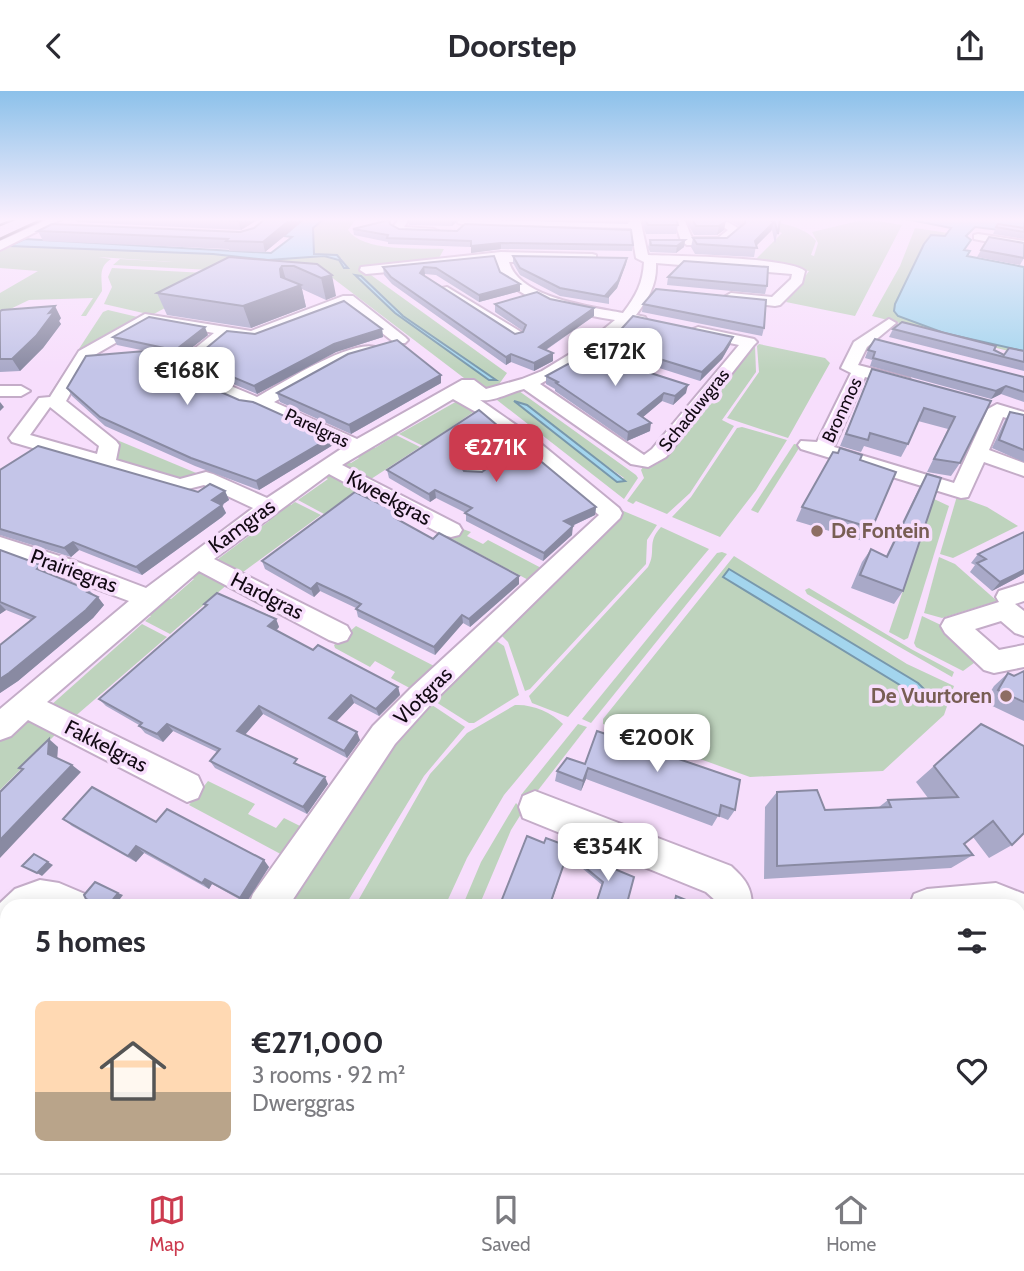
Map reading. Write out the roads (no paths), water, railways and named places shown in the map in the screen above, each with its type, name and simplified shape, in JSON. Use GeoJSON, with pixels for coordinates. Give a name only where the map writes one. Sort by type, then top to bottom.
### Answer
{"type":"FeatureCollection","features":[{"type":"Feature","properties":{"kind":"street"},"geometry":{"type":"LineString","coordinates":[[505,269],[507,274],[536,293],[568,305],[653,323]]}},
{"type":"Feature","properties":{"kind":"street","name":"Kamgras"},"geometry":{"type":"LineString","coordinates":[[0,727],[147,598],[267,506],[327,465],[468,384],[485,396],[518,385],[585,352],[626,318],[652,289],[651,273],[647,269]]}},
{"type":"Feature","properties":{"kind":"street"},"geometry":{"type":"LineString","coordinates":[[710,295],[775,302],[797,280],[799,271],[787,269]]}},
{"type":"Feature","properties":{"kind":"street"},"geometry":{"type":"LineString","coordinates":[[430,280],[516,335]]}},
{"type":"Feature","properties":{"kind":"street"},"geometry":{"type":"LineString","coordinates":[[477,310],[522,285]]}},
{"type":"Feature","properties":{"kind":"street"},"geometry":{"type":"LineString","coordinates":[[463,302],[536,293]]}},
{"type":"Feature","properties":{"kind":"street"},"geometry":{"type":"LineString","coordinates":[[303,298],[324,307]]}},
{"type":"Feature","properties":{"kind":"street"},"geometry":{"type":"LineString","coordinates":[[56,402],[85,354],[150,317],[252,336],[348,299],[400,340],[343,358],[260,401]]}},
{"type":"Feature","properties":{"kind":"street"},"geometry":{"type":"LineString","coordinates":[[518,385],[512,376],[581,337],[608,314],[619,300]]}},
{"type":"Feature","properties":{"kind":"street"},"geometry":{"type":"LineString","coordinates":[[867,338],[889,323]]}},
{"type":"Feature","properties":{"kind":"street","name":"Schaduwgras"},"geometry":{"type":"LineString","coordinates":[[518,385],[642,461],[655,458],[703,390],[748,342],[680,329]]}},
{"type":"Feature","properties":{"kind":"street","name":"Parelgras"},"geometry":{"type":"LineString","coordinates":[[226,331],[179,370],[249,402],[260,401],[357,446]]}},
{"type":"Feature","properties":{"kind":"street"},"geometry":{"type":"LineString","coordinates":[[867,338],[886,344]]}},
{"type":"Feature","properties":{"kind":"street","name":"Bronmos"},"geometry":{"type":"LineString","coordinates":[[867,338],[860,345],[855,369],[815,447],[961,492],[997,409]]}},
{"type":"Feature","properties":{"kind":"street"},"geometry":{"type":"LineString","coordinates":[[585,352],[610,360]]}},
{"type":"Feature","properties":{"kind":"street"},"geometry":{"type":"LineString","coordinates":[[855,369],[926,389]]}},
{"type":"Feature","properties":{"kind":"street"},"geometry":{"type":"LineString","coordinates":[[0,391],[21,391]]}},
{"type":"Feature","properties":{"kind":"street"},"geometry":{"type":"LineString","coordinates":[[451,393],[482,408],[522,438],[474,474]]}},
{"type":"Feature","properties":{"kind":"street"},"geometry":{"type":"LineString","coordinates":[[106,463],[109,445],[56,402],[45,402],[19,438],[180,485],[206,478],[267,506]]}},
{"type":"Feature","properties":{"kind":"street"},"geometry":{"type":"LineString","coordinates":[[997,409],[1000,402],[1024,407]]}},
{"type":"Feature","properties":{"kind":"street"},"geometry":{"type":"LineString","coordinates":[[975,403],[1024,418]]}},
{"type":"Feature","properties":{"kind":"street","name":"Vlotgras"},"geometry":{"type":"LineString","coordinates":[[271,899],[384,735],[421,696],[609,518],[611,513],[522,438]]}},
{"type":"Feature","properties":{"kind":"street"},"geometry":{"type":"LineString","coordinates":[[978,453],[1024,470]]}},
{"type":"Feature","properties":{"kind":"street","name":"Kweekgras"},"geometry":{"type":"LineString","coordinates":[[327,465],[452,530]]}},
{"type":"Feature","properties":{"kind":"street","name":"Prairiegras"},"geometry":{"type":"LineString","coordinates":[[0,545],[147,598]]}},
{"type":"Feature","properties":{"kind":"street","name":"Hardgras"},"geometry":{"type":"LineString","coordinates":[[196,560],[338,633]]}},
{"type":"Feature","properties":{"kind":"street"},"geometry":{"type":"LineString","coordinates":[[1024,626],[1004,610],[954,626],[994,662],[1024,656]]}},
{"type":"Feature","properties":{"kind":"street","name":"Fakkelgras"},"geometry":{"type":"LineString","coordinates":[[24,705],[187,787]]}},
{"type":"Feature","properties":{"kind":"street"},"geometry":{"type":"LineString","coordinates":[[535,807],[718,879],[734,893],[734,899]]}},
{"type":"Feature","properties":{"kind":"street"},"geometry":{"type":"LineString","coordinates":[[31,899],[51,896],[57,899]]}},
{"type":"Feature","properties":{"kind":"water"},"geometry":{"type":"Polygon","coordinates":[[[912,269],[1024,269],[1024,351],[944,333],[898,316],[894,311],[912,269]]]}},
{"type":"Feature","properties":{"kind":"water"},"geometry":{"type":"Polygon","coordinates":[[[355,275],[361,276],[403,316],[496,380],[489,380],[395,313],[355,275]]]}},
{"type":"Feature","properties":{"kind":"water"},"geometry":{"type":"Polygon","coordinates":[[[514,401],[527,405],[625,481],[617,482],[514,401]]]}},
{"type":"Feature","properties":{"kind":"water"},"geometry":{"type":"Polygon","coordinates":[[[729,569],[918,683],[926,691],[926,697],[918,696],[723,577],[729,569]]]}},
{"type":"Feature","properties":{"kind":"place","name":"De Fontein"},"geometry":{"type":"Point","coordinates":[817,531]}},
{"type":"Feature","properties":{"kind":"place","name":"De Vuurtoren"},"geometry":{"type":"Point","coordinates":[1006,696]}}]}
